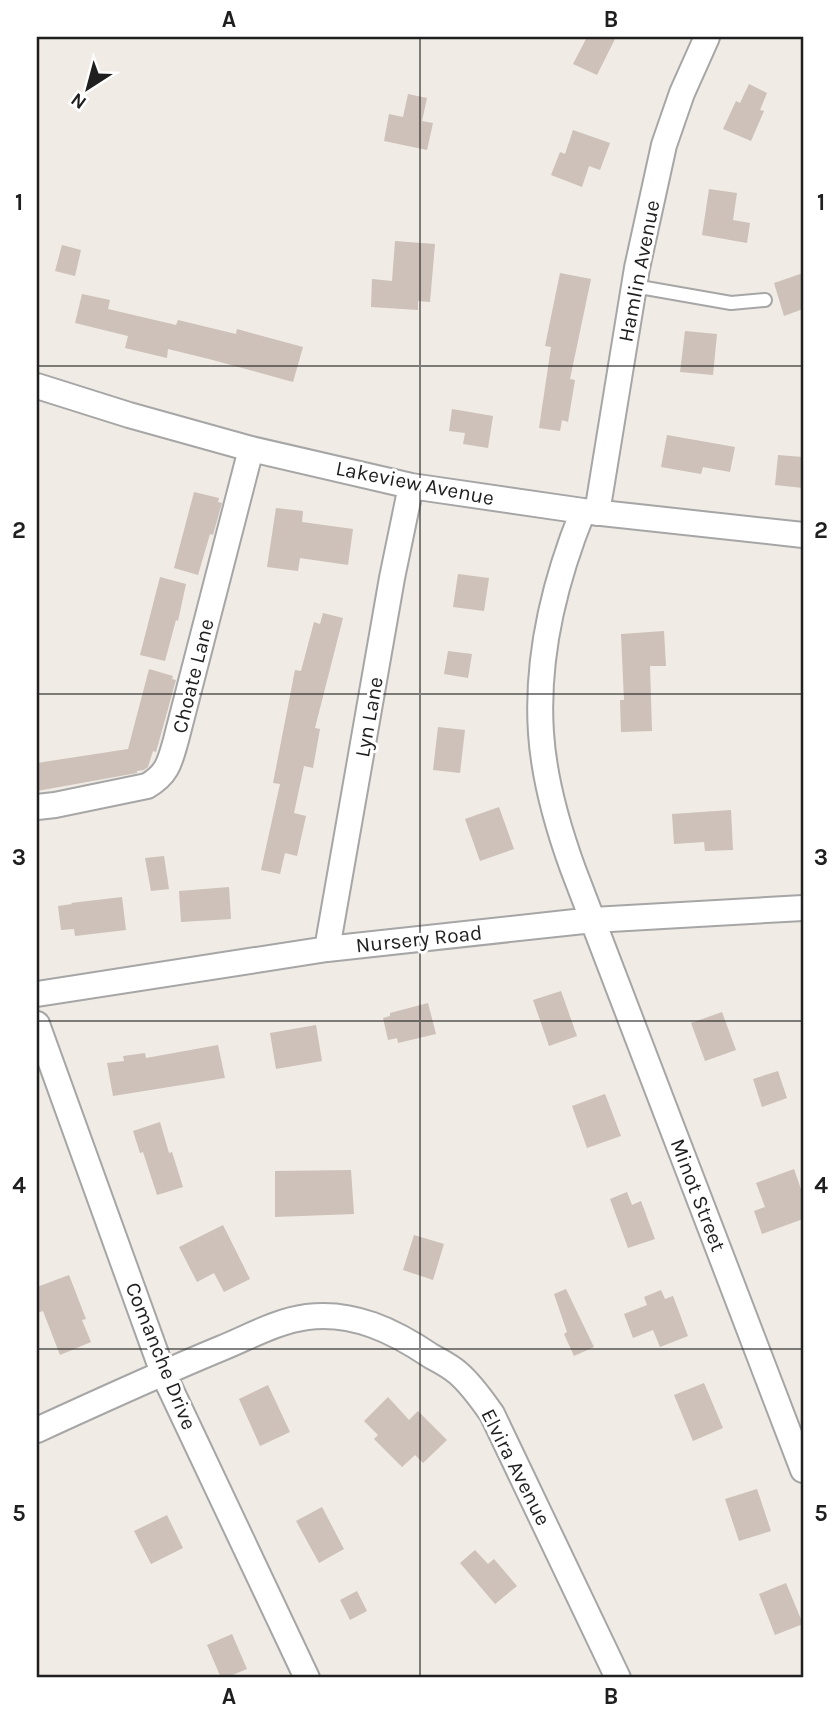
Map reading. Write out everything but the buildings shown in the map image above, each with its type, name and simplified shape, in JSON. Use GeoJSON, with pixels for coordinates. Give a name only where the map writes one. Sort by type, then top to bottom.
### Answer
{"type":"FeatureCollection","features":[{"type":"Feature","properties":{"kind":"street","name":"Hamlin Avenue"},"geometry":{"type":"LineString","coordinates":[[593,920],[573,869],[554,808],[545,765],[540,714],[543,665],[565,561],[590,512],[664,145],[682,93],[707,37]]}},
{"type":"Feature","properties":{"kind":"street","name":"Lakeview Avenue"},"geometry":{"type":"LineString","coordinates":[[37,386],[251,449],[411,486],[590,512],[803,535]]}},
{"type":"Feature","properties":{"kind":"street","name":"Choate Lane"},"geometry":{"type":"LineString","coordinates":[[37,807],[147,786],[158,780],[166,770],[251,449]]}},
{"type":"Feature","properties":{"kind":"street","name":"Lyn Lane"},"geometry":{"type":"LineString","coordinates":[[327,949],[411,486]]}},
{"type":"Feature","properties":{"kind":"street","name":"Nursery Road"},"geometry":{"type":"LineString","coordinates":[[37,995],[327,949],[593,920],[803,908]]}},
{"type":"Feature","properties":{"kind":"street","name":"Minot Street"},"geometry":{"type":"LineString","coordinates":[[593,920],[803,1470]]}},
{"type":"Feature","properties":{"kind":"street","name":"Comanche Drive"},"geometry":{"type":"LineString","coordinates":[[37,1024],[163,1373],[307,1678]]}},
{"type":"Feature","properties":{"kind":"street","name":"Elvira Avenue"},"geometry":{"type":"LineString","coordinates":[[37,1430],[277,1325],[306,1317],[327,1316],[378,1326],[407,1340],[458,1373],[492,1414],[618,1678]]}},
{"type":"Feature","properties":{"kind":"lane"},"geometry":{"type":"LineString","coordinates":[[634,286],[731,303],[765,300]]}}]}
